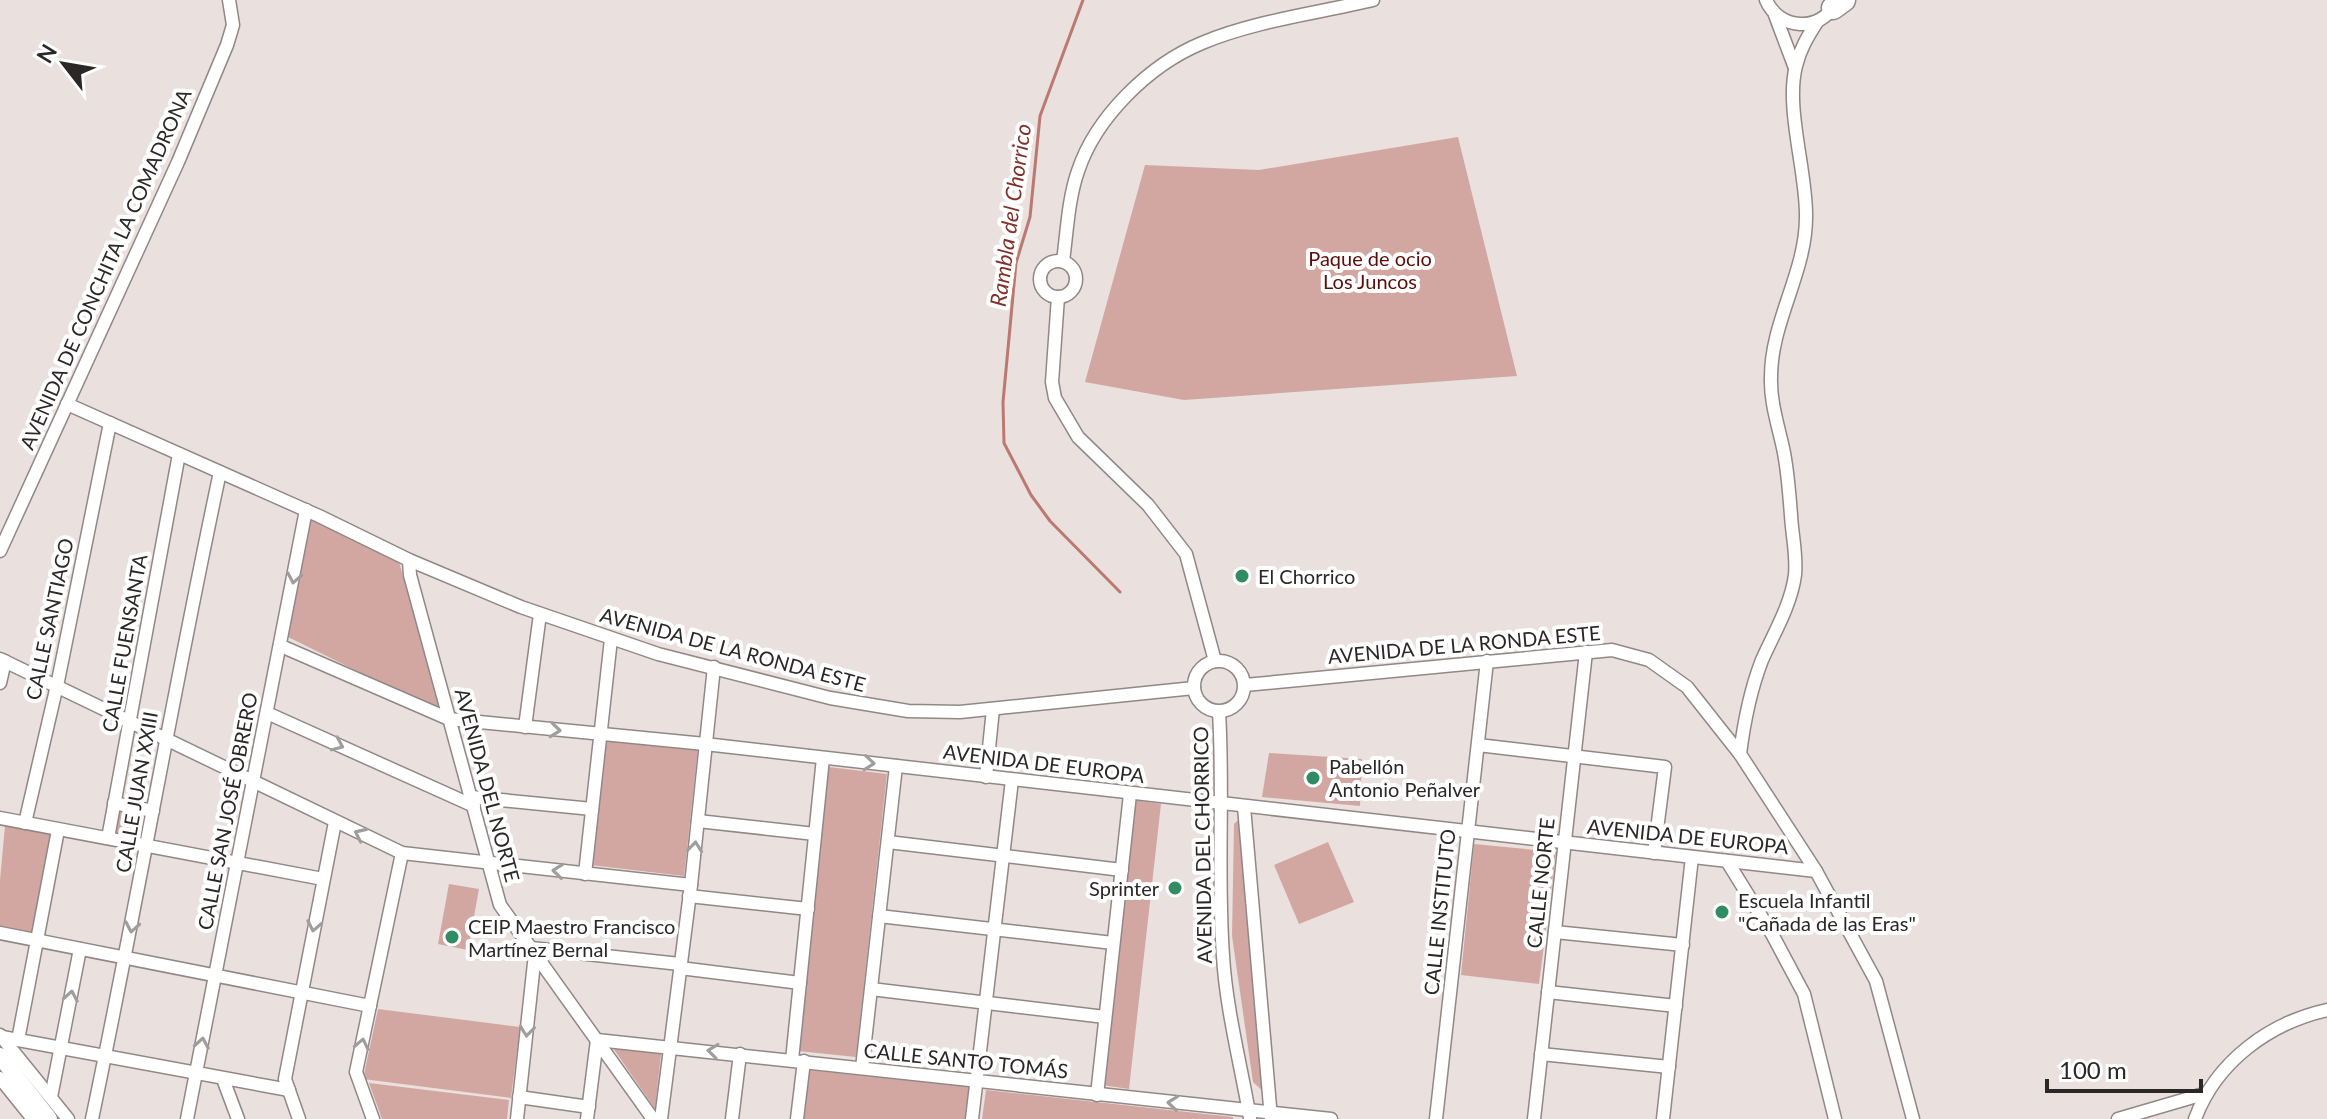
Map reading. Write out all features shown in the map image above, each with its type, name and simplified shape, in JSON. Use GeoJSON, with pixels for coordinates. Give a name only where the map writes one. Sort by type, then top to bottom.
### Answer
{"type":"FeatureCollection","features":[{"type":"Feature","properties":{"kind":"main road"},"geometry":{"type":"LineString","coordinates":[[0,1056],[49,1119]]}},
{"type":"Feature","properties":{"kind":"street","name":"AVENIDA DE CONCHITA LA COMADRONA"},"geometry":{"type":"LineString","coordinates":[[0,551],[178,162],[227,45],[233,25],[229,0]]}},
{"type":"Feature","properties":{"kind":"street"},"geometry":{"type":"LineString","coordinates":[[1063,261],[1079,168],[1105,121],[1137,87],[1177,55],[1201,43],[1373,0]]}},
{"type":"Feature","properties":{"kind":"street"},"geometry":{"type":"LineString","coordinates":[[1740,754],[1752,688],[1788,602],[1795,569],[1789,480],[1772,398],[1771,376],[1773,348],[1803,246],[1806,216],[1796,120],[1795,68],[1787,42],[1766,0]]}},
{"type":"Feature","properties":{"kind":"street"},"geometry":{"type":"LineString","coordinates":[[1773,12],[1793,24],[1833,8]]}},
{"type":"Feature","properties":{"kind":"street"},"geometry":{"type":"LineString","coordinates":[[1795,68],[1803,46],[1833,8]]}},
{"type":"Feature","properties":{"kind":"street"},"geometry":{"type":"LineString","coordinates":[[1063,261],[1073,269],[1076,282],[1068,294],[1058,297],[1044,290],[1041,275],[1049,264],[1063,261]]}},
{"type":"Feature","properties":{"kind":"street"},"geometry":{"type":"LineString","coordinates":[[1058,297],[1052,370],[1055,398],[1078,437],[1148,505],[1186,554],[1215,661]]}},
{"type":"Feature","properties":{"kind":"street","name":"AVENIDA DE LA RONDA ESTE"},"geometry":{"type":"LineString","coordinates":[[67,404],[306,510],[409,560],[540,614],[611,639],[830,698],[872,706],[960,712],[1194,688]]}},
{"type":"Feature","properties":{"kind":"street","name":"CALLE SANTIAGO"},"geometry":{"type":"LineString","coordinates":[[25,823],[57,686],[110,423]]}},
{"type":"Feature","properties":{"kind":"street","name":"CALLE FUENSANTA"},"geometry":{"type":"LineString","coordinates":[[108,838],[179,454]]}},
{"type":"Feature","properties":{"kind":"street","name":"CALLE JUAN XXIII"},"geometry":{"type":"LineString","coordinates":[[92,1119],[220,472]]}},
{"type":"Feature","properties":{"kind":"street","name":"CALLE SAN JOSÉ OBRERO"},"geometry":{"type":"LineString","coordinates":[[187,1119],[306,510]]}},
{"type":"Feature","properties":{"kind":"street","name":"AVENIDA DEL NORTE"},"geometry":{"type":"LineString","coordinates":[[409,560],[410,575],[500,905],[653,1119]]}},
{"type":"Feature","properties":{"kind":"street"},"geometry":{"type":"LineString","coordinates":[[525,727],[540,614]]}},
{"type":"Feature","properties":{"kind":"street"},"geometry":{"type":"LineString","coordinates":[[585,874],[611,639]]}},
{"type":"Feature","properties":{"kind":"street","name":"AVENIDA DE EUROPA"},"geometry":{"type":"LineString","coordinates":[[281,646],[449,719],[705,744],[1816,871]]}},
{"type":"Feature","properties":{"kind":"street","name":"AVENIDA DE LA RONDA ESTE"},"geometry":{"type":"LineString","coordinates":[[1245,685],[1612,650],[1649,660],[1670,673],[1687,687],[1740,754],[1816,871],[1876,981],[1913,1119]]}},
{"type":"Feature","properties":{"kind":"street","name":"CALLE NORTE"},"geometry":{"type":"LineString","coordinates":[[1534,1119],[1586,652]]}},
{"type":"Feature","properties":{"kind":"street"},"geometry":{"type":"LineString","coordinates":[[0,683],[3,660],[402,853],[585,874],[808,909]]}},
{"type":"Feature","properties":{"kind":"street"},"geometry":{"type":"LineString","coordinates":[[1215,661],[1232,664],[1243,677],[1245,685],[1240,701],[1219,712],[1199,702],[1194,688],[1197,673],[1215,661]]}},
{"type":"Feature","properties":{"kind":"street","name":"CALLE INSTITUTO"},"geometry":{"type":"LineString","coordinates":[[1436,1119],[1487,661]]}},
{"type":"Feature","properties":{"kind":"street"},"geometry":{"type":"LineString","coordinates":[[661,1119],[714,667]]}},
{"type":"Feature","properties":{"kind":"street"},"geometry":{"type":"LineString","coordinates":[[986,777],[993,709]]}},
{"type":"Feature","properties":{"kind":"street","name":"AVENIDA DEL CHORRICO"},"geometry":{"type":"LineString","coordinates":[[1219,712],[1223,804],[1223,960],[1249,1115]]}},
{"type":"Feature","properties":{"kind":"street"},"geometry":{"type":"LineString","coordinates":[[267,713],[472,802],[592,809]]}},
{"type":"Feature","properties":{"kind":"street"},"geometry":{"type":"LineString","coordinates":[[1478,745],[1665,767],[1654,853]]}},
{"type":"Feature","properties":{"kind":"street"},"geometry":{"type":"LineString","coordinates":[[797,1119],[800,983],[823,758]]}},
{"type":"Feature","properties":{"kind":"street"},"geometry":{"type":"LineString","coordinates":[[862,1068],[896,766]]}},
{"type":"Feature","properties":{"kind":"street"},"geometry":{"type":"LineString","coordinates":[[972,1119],[1012,780]]}},
{"type":"Feature","properties":{"kind":"street"},"geometry":{"type":"LineString","coordinates":[[1097,1095],[1130,794]]}},
{"type":"Feature","properties":{"kind":"street"},"geometry":{"type":"LineString","coordinates":[[114,803],[153,811]]}},
{"type":"Feature","properties":{"kind":"street"},"geometry":{"type":"LineString","coordinates":[[1244,807],[1271,1116]]}},
{"type":"Feature","properties":{"kind":"street"},"geometry":{"type":"LineString","coordinates":[[0,818],[323,879]]}},
{"type":"Feature","properties":{"kind":"street"},"geometry":{"type":"LineString","coordinates":[[698,821],[815,834]]}},
{"type":"Feature","properties":{"kind":"street"},"geometry":{"type":"LineString","coordinates":[[299,1119],[285,1079],[335,822]]}},
{"type":"Feature","properties":{"kind":"street"},"geometry":{"type":"LineString","coordinates":[[18,1040],[58,830]]}},
{"type":"Feature","properties":{"kind":"street"},"geometry":{"type":"LineString","coordinates":[[888,842],[1122,870]]}},
{"type":"Feature","properties":{"kind":"street"},"geometry":{"type":"LineString","coordinates":[[373,1119],[356,1072],[402,853]]}},
{"type":"Feature","properties":{"kind":"street"},"geometry":{"type":"LineString","coordinates":[[1663,1119],[1692,857]]}},
{"type":"Feature","properties":{"kind":"street"},"geometry":{"type":"LineString","coordinates":[[1727,861],[1804,994],[1835,1119]]}},
{"type":"Feature","properties":{"kind":"street"},"geometry":{"type":"LineString","coordinates":[[879,916],[1113,943]]}},
{"type":"Feature","properties":{"kind":"street"},"geometry":{"type":"LineString","coordinates":[[1555,932],[1683,945]]}},
{"type":"Feature","properties":{"kind":"street"},"geometry":{"type":"LineString","coordinates":[[0,933],[370,1006]]}},
{"type":"Feature","properties":{"kind":"street"},"geometry":{"type":"LineString","coordinates":[[51,1097],[80,949]]}},
{"type":"Feature","properties":{"kind":"street"},"geometry":{"type":"LineString","coordinates":[[517,1119],[533,951],[680,966],[800,983]]}},
{"type":"Feature","properties":{"kind":"street"},"geometry":{"type":"LineString","coordinates":[[871,989],[1105,1017]]}},
{"type":"Feature","properties":{"kind":"street"},"geometry":{"type":"LineString","coordinates":[[1548,992],[1676,1006]]}},
{"type":"Feature","properties":{"kind":"street"},"geometry":{"type":"LineString","coordinates":[[2195,1119],[2207,1093],[2226,1067],[2248,1047],[2304,1015],[2327,1010]]}},
{"type":"Feature","properties":{"kind":"street"},"geometry":{"type":"LineString","coordinates":[[1,1036],[289,1090]]}},
{"type":"Feature","properties":{"kind":"street"},"geometry":{"type":"LineString","coordinates":[[1,1036],[68,1119]]}},
{"type":"Feature","properties":{"kind":"street"},"geometry":{"type":"LineString","coordinates":[[519,1097],[588,1113],[597,1040]]}},
{"type":"Feature","properties":{"kind":"street","name":"CALLE SANTO TOMÁS"},"geometry":{"type":"LineString","coordinates":[[597,1040],[977,1081],[1249,1115],[1331,1119]]}},
{"type":"Feature","properties":{"kind":"street"},"geometry":{"type":"LineString","coordinates":[[732,1119],[740,1054]]}},
{"type":"Feature","properties":{"kind":"street"},"geometry":{"type":"LineString","coordinates":[[1541,1054],[1669,1067]]}},
{"type":"Feature","properties":{"kind":"street"},"geometry":{"type":"LineString","coordinates":[[0,1078],[33,1119]]}},
{"type":"Feature","properties":{"kind":"street"},"geometry":{"type":"LineString","coordinates":[[223,1079],[238,1119]]}},
{"type":"Feature","properties":{"kind":"street"},"geometry":{"type":"LineString","coordinates":[[2118,1119],[2207,1093]]}},
{"type":"Feature","properties":{"kind":"green space","name":"Paque de ocio Los Juncos"},"geometry":{"type":"Polygon","coordinates":[[[1458,137],[1517,376],[1184,400],[1085,382],[1145,165],[1259,170],[1458,137]]]}},
{"type":"Feature","properties":{"kind":"green space"},"geometry":{"type":"Polygon","coordinates":[[[309,519],[398,558],[439,705],[432,708],[286,636],[309,519]]]}},
{"type":"Feature","properties":{"kind":"green space"},"geometry":{"type":"Polygon","coordinates":[[[605,737],[698,748],[684,876],[590,865],[605,737]]]}},
{"type":"Feature","properties":{"kind":"green space","name":"Pabellón Antonio Peñalver"},"geometry":{"type":"Polygon","coordinates":[[[1269,753],[1362,759],[1360,806],[1262,797],[1269,753]]]}},
{"type":"Feature","properties":{"kind":"green space"},"geometry":{"type":"Polygon","coordinates":[[[829,767],[887,774],[856,1057],[798,1051],[829,767]]]}},
{"type":"Feature","properties":{"kind":"green space"},"geometry":{"type":"Polygon","coordinates":[[[1134,800],[1161,804],[1129,1089],[1102,1085],[1134,800]]]}},
{"type":"Feature","properties":{"kind":"green space"},"geometry":{"type":"Polygon","coordinates":[[[114,803],[153,811],[147,845],[108,838],[114,803]]]}},
{"type":"Feature","properties":{"kind":"green space"},"geometry":{"type":"Polygon","coordinates":[[[1241,821],[1266,1094],[1253,1082],[1232,936],[1234,824],[1241,821]]]}},
{"type":"Feature","properties":{"kind":"green space"},"geometry":{"type":"Polygon","coordinates":[[[5,826],[54,833],[34,936],[0,929],[5,826]]]}},
{"type":"Feature","properties":{"kind":"green space"},"geometry":{"type":"Polygon","coordinates":[[[1328,842],[1354,902],[1299,924],[1274,865],[1328,842]]]}},
{"type":"Feature","properties":{"kind":"green space"},"geometry":{"type":"Polygon","coordinates":[[[1474,844],[1556,852],[1539,984],[1461,975],[1474,844]]]}},
{"type":"Feature","properties":{"kind":"green space"},"geometry":{"type":"Polygon","coordinates":[[[449,884],[479,889],[468,950],[438,944],[449,884]]]}},
{"type":"Feature","properties":{"kind":"green space"},"geometry":{"type":"Polygon","coordinates":[[[378,1009],[520,1027],[511,1098],[363,1079],[378,1009]]]}},
{"type":"Feature","properties":{"kind":"green space"},"geometry":{"type":"Polygon","coordinates":[[[613,1048],[661,1054],[655,1109],[613,1048]]]}},
{"type":"Feature","properties":{"kind":"green space"},"geometry":{"type":"Polygon","coordinates":[[[808,1070],[969,1087],[965,1119],[803,1119],[808,1070]]]}},
{"type":"Feature","properties":{"kind":"green space"},"geometry":{"type":"Polygon","coordinates":[[[369,1083],[509,1100],[507,1119],[382,1119],[369,1083]]]}},
{"type":"Feature","properties":{"kind":"green space"},"geometry":{"type":"Polygon","coordinates":[[[986,1090],[1233,1117],[1233,1119],[982,1119],[986,1090]]]}},
{"type":"Feature","properties":{"kind":"waterway","name":"Rambla del Chorrico"},"geometry":{"type":"LineString","coordinates":[[1083,0],[1040,116],[1030,217],[1016,263],[1003,402],[1004,443],[1031,495],[1050,521],[1120,592]]}},
{"type":"Feature","properties":{"kind":"place","name":"El Chorrico"},"geometry":{"type":"Point","coordinates":[1242,576]}},
{"type":"Feature","properties":{"kind":"place","name":"Pabellón Antonio Peñalver"},"geometry":{"type":"Point","coordinates":[1313,778]}},
{"type":"Feature","properties":{"kind":"place","name":"Sprinter"},"geometry":{"type":"Point","coordinates":[1175,888]}},
{"type":"Feature","properties":{"kind":"place","name":"Escuela Infantil \"Cañada de las Eras\""},"geometry":{"type":"Point","coordinates":[1722,912]}},
{"type":"Feature","properties":{"kind":"place","name":"CEIP Maestro Francisco Martínez Bernal"},"geometry":{"type":"Point","coordinates":[452,937]}}]}
